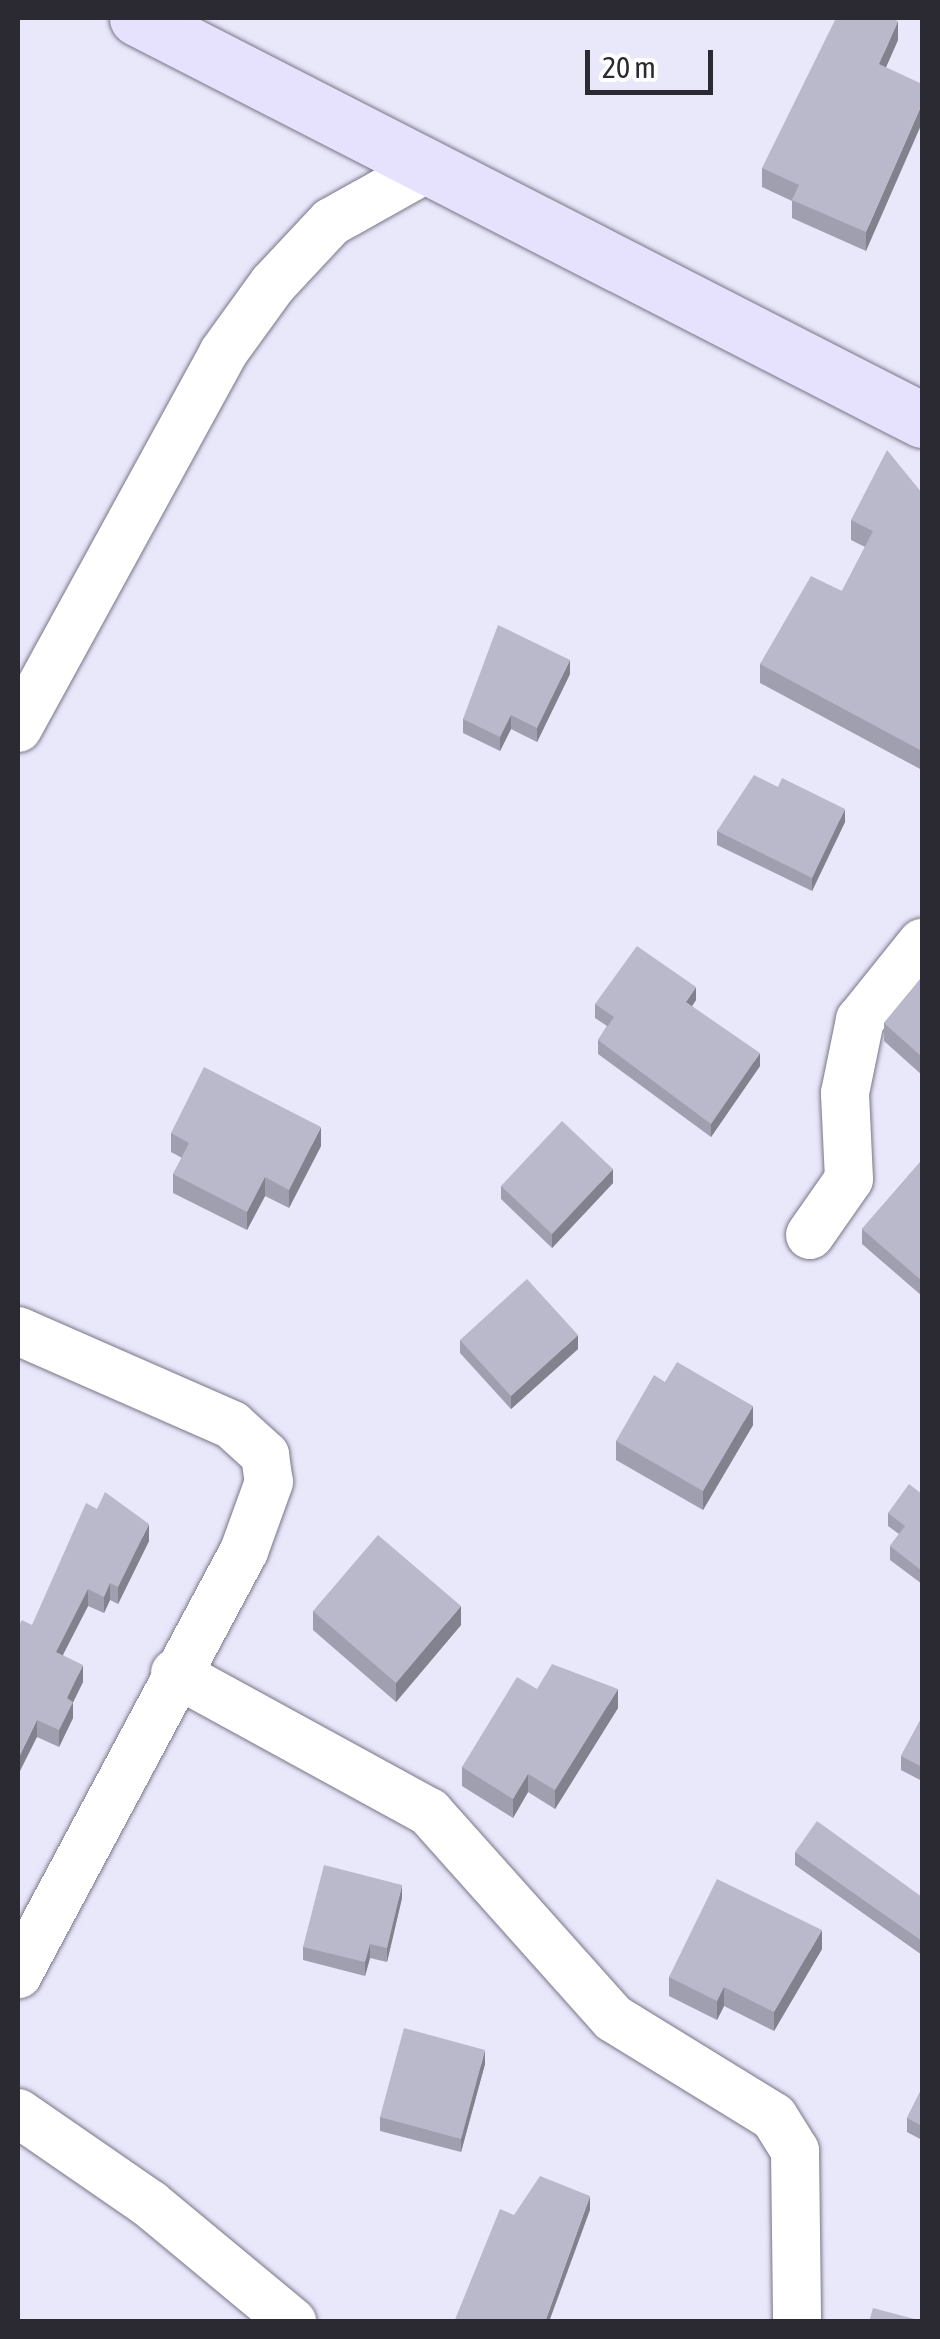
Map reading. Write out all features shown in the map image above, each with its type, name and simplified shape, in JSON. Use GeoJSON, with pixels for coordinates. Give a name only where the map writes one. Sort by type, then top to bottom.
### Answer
{"type":"FeatureCollection","features":[{"type":"Feature","properties":{"kind":"street"},"geometry":{"type":"LineString","coordinates":[[137,18],[426,170],[922,420]]}},
{"type":"Feature","properties":{"kind":"street"},"geometry":{"type":"LineString","coordinates":[[18,728],[224,353],[272,284],[331,222],[426,170]]}},
{"type":"Feature","properties":{"kind":"street"},"geometry":{"type":"LineString","coordinates":[[810,1236],[848,1178],[846,1093],[860,1020],[922,943]]}},
{"type":"Feature","properties":{"kind":"street"},"geometry":{"type":"LineString","coordinates":[[18,1331],[232,1425],[265,1455],[269,1482],[258,1517],[18,1974]]}},
{"type":"Feature","properties":{"kind":"street"},"geometry":{"type":"LineString","coordinates":[[175,1673],[430,1812],[612,2018],[774,2117],[794,2151],[797,2322]]}},
{"type":"Feature","properties":{"kind":"street"},"geometry":{"type":"LineString","coordinates":[[18,2113],[150,2204],[292,2322]]}},
{"type":"Feature","properties":{"kind":"building"},"geometry":{"type":"Polygon","coordinates":[[[836,18],[898,21],[879,64],[922,84],[922,104],[866,232],[792,200],[799,185],[762,168],[836,18]]]}},
{"type":"Feature","properties":{"kind":"building"},"geometry":{"type":"Polygon","coordinates":[[[887,450],[922,493],[922,751],[760,664],[811,576],[842,591],[873,531],[851,520],[887,450]]]}},
{"type":"Feature","properties":{"kind":"building"},"geometry":{"type":"Polygon","coordinates":[[[498,625],[570,660],[537,728],[511,715],[500,737],[463,719],[498,625]]]}},
{"type":"Feature","properties":{"kind":"building"},"geometry":{"type":"Polygon","coordinates":[[[754,775],[778,787],[782,778],[845,809],[812,878],[717,831],[754,775]]]}},
{"type":"Feature","properties":{"kind":"building"},"geometry":{"type":"Polygon","coordinates":[[[637,946],[696,987],[686,1002],[760,1053],[711,1124],[598,1040],[614,1017],[595,1004],[637,946]]]}},
{"type":"Feature","properties":{"kind":"building"},"geometry":{"type":"Polygon","coordinates":[[[922,977],[922,1057],[884,1023],[922,977]]]}},
{"type":"Feature","properties":{"kind":"building"},"geometry":{"type":"Polygon","coordinates":[[[204,1067],[321,1127],[289,1190],[265,1177],[247,1212],[173,1174],[189,1143],[171,1133],[204,1067]]]}},
{"type":"Feature","properties":{"kind":"building"},"geometry":{"type":"Polygon","coordinates":[[[562,1121],[613,1169],[552,1234],[501,1186],[562,1121]]]}},
{"type":"Feature","properties":{"kind":"building"},"geometry":{"type":"Polygon","coordinates":[[[922,1160],[922,1281],[862,1229],[922,1160]]]}},
{"type":"Feature","properties":{"kind":"building"},"geometry":{"type":"Polygon","coordinates":[[[527,1279],[578,1335],[511,1396],[460,1340],[527,1279]]]}},
{"type":"Feature","properties":{"kind":"building"},"geometry":{"type":"Polygon","coordinates":[[[677,1362],[753,1406],[703,1491],[616,1441],[654,1375],[665,1382],[677,1362]]]}},
{"type":"Feature","properties":{"kind":"building"},"geometry":{"type":"Polygon","coordinates":[[[909,1484],[922,1494],[922,1571],[890,1546],[905,1526],[888,1513],[909,1484]]]}},
{"type":"Feature","properties":{"kind":"building"},"geometry":{"type":"Polygon","coordinates":[[[105,1492],[149,1524],[118,1587],[110,1583],[104,1597],[88,1589],[56,1652],[83,1665],[67,1698],[73,1702],[59,1730],[37,1720],[18,1759],[18,1626],[22,1620],[32,1625],[86,1503],[97,1509],[105,1492]]]}},
{"type":"Feature","properties":{"kind":"building"},"geometry":{"type":"Polygon","coordinates":[[[378,1535],[461,1606],[396,1683],[313,1611],[378,1535]]]}},
{"type":"Feature","properties":{"kind":"building"},"geometry":{"type":"Polygon","coordinates":[[[552,1664],[618,1689],[555,1790],[528,1774],[513,1799],[462,1767],[517,1677],[537,1689],[552,1664]]]}},
{"type":"Feature","properties":{"kind":"building"},"geometry":{"type":"Polygon","coordinates":[[[922,1717],[922,1767],[901,1756],[922,1717]]]}},
{"type":"Feature","properties":{"kind":"building"},"geometry":{"type":"Polygon","coordinates":[[[817,1821],[922,1897],[922,1941],[795,1852],[817,1821]]]}},
{"type":"Feature","properties":{"kind":"building"},"geometry":{"type":"Polygon","coordinates":[[[324,1865],[402,1885],[387,1948],[370,1944],[365,1962],[303,1947],[324,1865]]]}},
{"type":"Feature","properties":{"kind":"building"},"geometry":{"type":"Polygon","coordinates":[[[717,1879],[822,1930],[774,2012],[724,1987],[717,2001],[669,1977],[717,1879]]]}},
{"type":"Feature","properties":{"kind":"building"},"geometry":{"type":"Polygon","coordinates":[[[404,2028],[485,2050],[461,2139],[380,2117],[404,2028]]]}},
{"type":"Feature","properties":{"kind":"building"},"geometry":{"type":"Polygon","coordinates":[[[922,2088],[922,2126],[907,2118],[922,2088]]]}},
{"type":"Feature","properties":{"kind":"building"},"geometry":{"type":"Polygon","coordinates":[[[540,2176],[590,2196],[545,2322],[454,2322],[500,2209],[514,2215],[540,2176]]]}},
{"type":"Feature","properties":{"kind":"building"},"geometry":{"type":"Polygon","coordinates":[[[873,2308],[922,2321],[922,2322],[869,2322],[873,2308]]]}}]}
